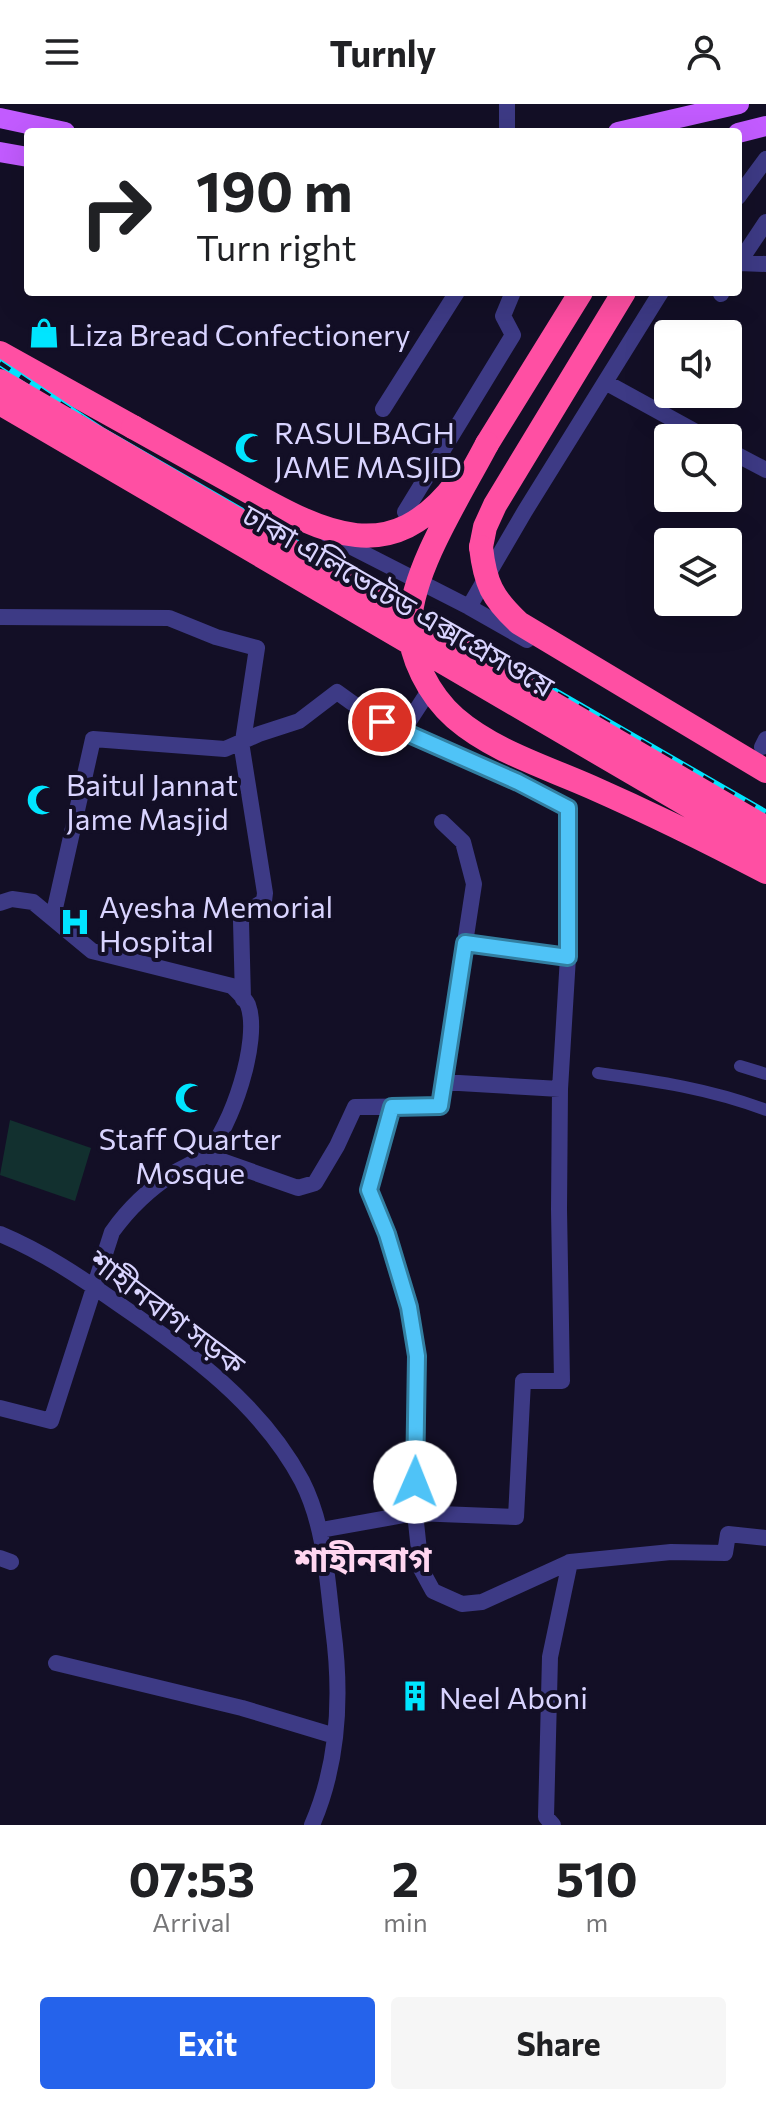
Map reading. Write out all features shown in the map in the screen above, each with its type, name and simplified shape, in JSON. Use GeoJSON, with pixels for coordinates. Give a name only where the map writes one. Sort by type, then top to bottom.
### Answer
{"type":"FeatureCollection","features":[{"type":"Feature","properties":{"kind":"highway"},"geometry":{"type":"LineString","coordinates":[[579,296],[487,444],[423,566],[410,624],[418,663],[434,694],[457,719],[494,744],[605,793],[766,872]]}},
{"type":"Feature","properties":{"kind":"highway"},"geometry":{"type":"LineString","coordinates":[[622,296],[495,505],[485,527],[481,547],[484,573],[497,603],[519,623],[765,758]]}},
{"type":"Feature","properties":{"kind":"highway"},"geometry":{"type":"LineString","coordinates":[[0,350],[301,521],[339,534],[381,534],[412,524],[448,493],[487,444]]}},
{"type":"Feature","properties":{"kind":"highway","name":"ঢাকা এলিভেটেড এক্সপ্রেসওয়ে"},"geometry":{"type":"LineString","coordinates":[[0,381],[766,828]]}},
{"type":"Feature","properties":{"kind":"highway","name":"ঢাকা এলিভেটেড এক্সপ্রেসওয়ে"},"geometry":{"type":"LineString","coordinates":[[0,403],[766,849]]}},
{"type":"Feature","properties":{"kind":"main road"},"geometry":{"type":"LineString","coordinates":[[635,128],[739,104]]}},
{"type":"Feature","properties":{"kind":"main road"},"geometry":{"type":"LineString","coordinates":[[0,118],[46,128]]}},
{"type":"Feature","properties":{"kind":"main road"},"geometry":{"type":"LineString","coordinates":[[742,132],[766,126]]}},
{"type":"Feature","properties":{"kind":"main road"},"geometry":{"type":"LineString","coordinates":[[0,152],[24,156]]}},
{"type":"Feature","properties":{"kind":"street"},"geometry":{"type":"LineString","coordinates":[[507,104],[507,128]]}},
{"type":"Feature","properties":{"kind":"street"},"geometry":{"type":"LineString","coordinates":[[742,192],[766,159]]}},
{"type":"Feature","properties":{"kind":"street"},"geometry":{"type":"LineString","coordinates":[[742,257],[766,222]]}},
{"type":"Feature","properties":{"kind":"street"},"geometry":{"type":"LineString","coordinates":[[742,263],[766,264]]}},
{"type":"Feature","properties":{"kind":"street"},"geometry":{"type":"LineString","coordinates":[[383,409],[454,296]]}},
{"type":"Feature","properties":{"kind":"street"},"geometry":{"type":"LineString","coordinates":[[405,512],[513,335],[503,316],[511,296]]}},
{"type":"Feature","properties":{"kind":"street"},"geometry":{"type":"LineString","coordinates":[[469,607],[659,296]]}},
{"type":"Feature","properties":{"kind":"street"},"geometry":{"type":"LineString","coordinates":[[0,350],[356,551],[765,758]]}},
{"type":"Feature","properties":{"kind":"street"},"geometry":{"type":"LineString","coordinates":[[605,382],[682,424]]}},
{"type":"Feature","properties":{"kind":"street"},"geometry":{"type":"LineString","coordinates":[[0,396],[210,514],[504,704],[766,849]]}},
{"type":"Feature","properties":{"kind":"street"},"geometry":{"type":"LineString","coordinates":[[742,457],[766,470]]}},
{"type":"Feature","properties":{"kind":"street"},"geometry":{"type":"LineString","coordinates":[[0,617],[169,618],[216,637],[257,648],[242,742],[265,893],[264,901],[244,913],[241,921],[243,999]]}},
{"type":"Feature","properties":{"kind":"street"},"geometry":{"type":"LineString","coordinates":[[402,732],[430,689]]}},
{"type":"Feature","properties":{"kind":"street"},"geometry":{"type":"LineString","coordinates":[[53,917],[93,739],[225,749],[299,721],[337,692],[362,711],[402,732],[518,782],[568,808],[568,957],[560,1089],[562,1381],[523,1381],[516,1517],[415,1513],[321,1530]]}},
{"type":"Feature","properties":{"kind":"street"},"geometry":{"type":"LineString","coordinates":[[205,1155],[298,1188],[315,1183],[355,1107],[440,1106],[474,884],[463,842],[442,822]]}},
{"type":"Feature","properties":{"kind":"street"},"geometry":{"type":"LineString","coordinates":[[0,903],[12,899],[33,902],[92,951],[232,986],[247,1003],[251,1024],[246,1070],[227,1121],[205,1155],[171,1175],[130,1207],[112,1232],[51,1421],[0,1408]]}},
{"type":"Feature","properties":{"kind":"street"},"geometry":{"type":"LineString","coordinates":[[465,943],[568,957]]}},
{"type":"Feature","properties":{"kind":"street"},"geometry":{"type":"LineString","coordinates":[[740,1066],[766,1074]]}},
{"type":"Feature","properties":{"kind":"street"},"geometry":{"type":"LineString","coordinates":[[598,1073],[680,1084],[738,1099],[766,1110]]}},
{"type":"Feature","properties":{"kind":"street"},"geometry":{"type":"LineString","coordinates":[[442,1082],[560,1089]]}},
{"type":"Feature","properties":{"kind":"street"},"geometry":{"type":"LineString","coordinates":[[392,1107],[369,1190],[387,1234],[409,1307],[417,1356],[415,1513],[421,1569],[433,1591],[462,1604],[482,1602],[570,1562],[671,1552],[725,1553],[728,1534],[766,1538]]}},
{"type":"Feature","properties":{"kind":"street","name":"শাহীনবাগ সড়ক"},"geometry":{"type":"LineString","coordinates":[[0,1234],[27,1245],[173,1341],[227,1386],[273,1438],[302,1482],[321,1530],[339,1672],[335,1736],[326,1794],[312,1825]]}},
{"type":"Feature","properties":{"kind":"street"},"geometry":{"type":"LineString","coordinates":[[553,1825],[546,1817],[550,1657],[570,1562]]}},
{"type":"Feature","properties":{"kind":"street"},"geometry":{"type":"LineString","coordinates":[[56,1663],[242,1708],[335,1736]]}},
{"type":"Feature","properties":{"kind":"green space"},"geometry":{"type":"Polygon","coordinates":[[[10,1120],[91,1148],[75,1201],[0,1175],[10,1120]]]}},
{"type":"Feature","properties":{"kind":"tram line"},"geometry":{"type":"LineString","coordinates":[[0,379],[94,441],[766,829]]}},
{"type":"Feature","properties":{"kind":"railway"},"geometry":{"type":"LineString","coordinates":[[0,363],[101,430],[766,813]]}},
{"type":"Feature","properties":{"kind":"place","name":"Liza Bread Confectionery"},"geometry":{"type":"Point","coordinates":[44,333]}},
{"type":"Feature","properties":{"kind":"place","name":"RASULBAGH JAME MASJID"},"geometry":{"type":"Point","coordinates":[250,448]}},
{"type":"Feature","properties":{"kind":"place","name":"Baitul Jannat Jame Masjid"},"geometry":{"type":"Point","coordinates":[42,800]}},
{"type":"Feature","properties":{"kind":"place","name":"Ayesha Memorial Hospital"},"geometry":{"type":"Point","coordinates":[75,922]}},
{"type":"Feature","properties":{"kind":"place","name":"Staff Quarter Mosque"},"geometry":{"type":"Point","coordinates":[190,1098]}},
{"type":"Feature","properties":{"kind":"place","name":"Neel Aboni"},"geometry":{"type":"Point","coordinates":[415,1696]}},
{"type":"Feature","properties":{"kind":"district","name":"শাহীনবাগ"},"geometry":{"type":"Point","coordinates":[363,1558]}},
{"type":"Feature","properties":{"kind":"route"},"geometry":{"type":"LineString","coordinates":[[382,722],[518,782],[568,808],[568,957],[465,943],[440,1106],[392,1107],[369,1190],[387,1234],[409,1307],[417,1356],[415,1482]]}}]}
